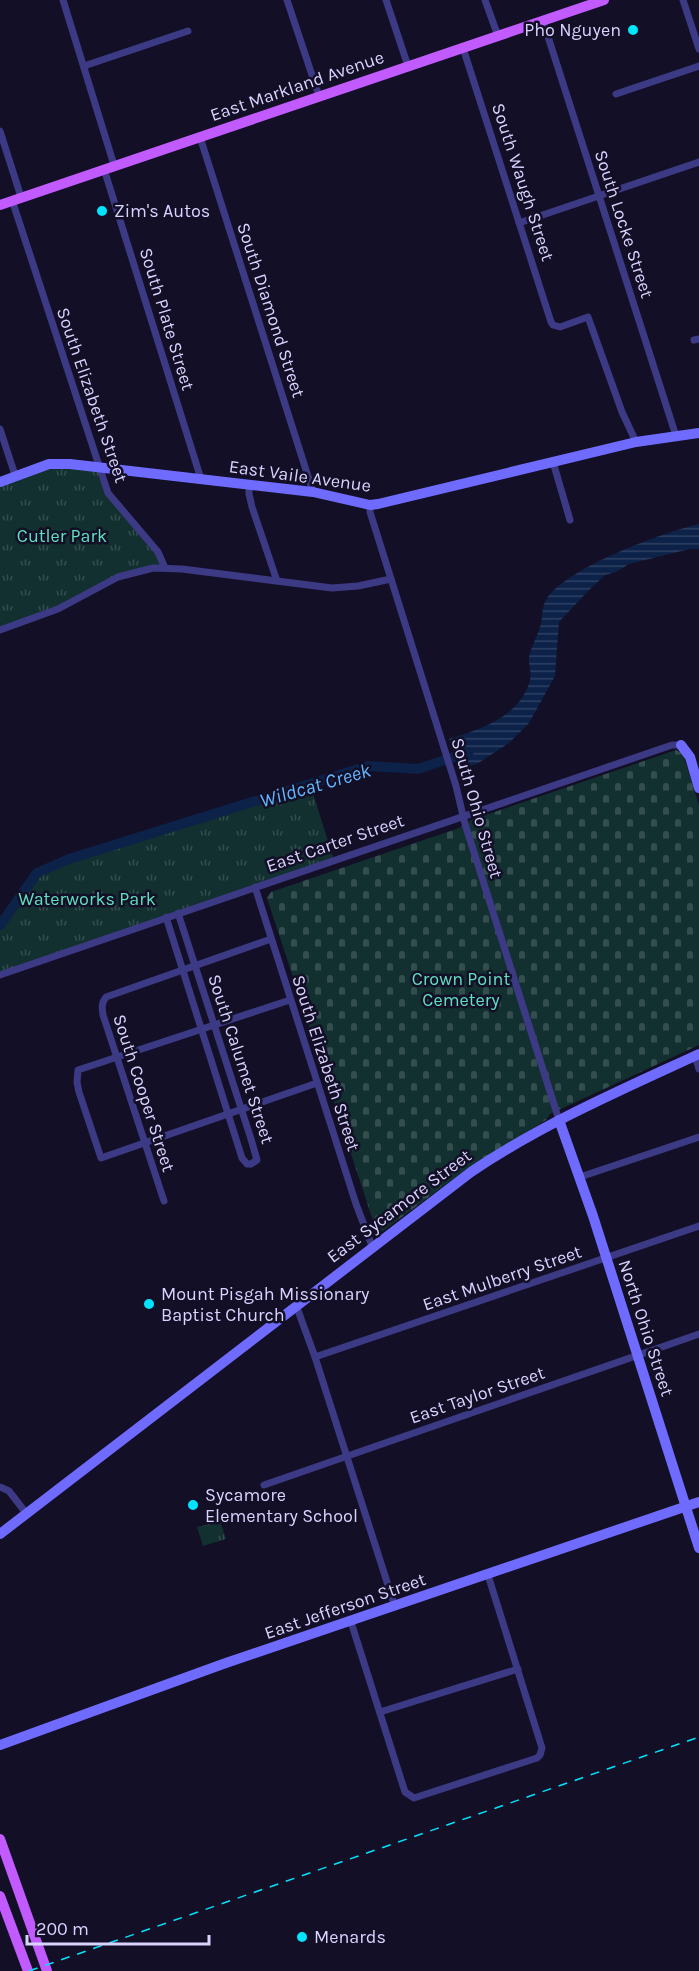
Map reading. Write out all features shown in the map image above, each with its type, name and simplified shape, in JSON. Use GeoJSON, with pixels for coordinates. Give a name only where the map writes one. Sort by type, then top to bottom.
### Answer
{"type":"FeatureCollection","features":[{"type":"Feature","properties":{"kind":"main road","name":"East Markland Avenue"},"geometry":{"type":"LineString","coordinates":[[0,204],[543,21],[585,3],[604,0]]}},
{"type":"Feature","properties":{"kind":"main road"},"geometry":{"type":"LineString","coordinates":[[0,1839],[47,1971]]}},
{"type":"Feature","properties":{"kind":"main road"},"geometry":{"type":"LineString","coordinates":[[0,1896],[28,1971]]}},
{"type":"Feature","properties":{"kind":"street","name":"South Plate Street"},"geometry":{"type":"LineString","coordinates":[[63,0],[84,66],[109,167],[201,479]]}},
{"type":"Feature","properties":{"kind":"street"},"geometry":{"type":"LineString","coordinates":[[287,0],[319,96]]}},
{"type":"Feature","properties":{"kind":"street"},"geometry":{"type":"LineString","coordinates":[[386,0],[408,66]]}},
{"type":"Feature","properties":{"kind":"street"},"geometry":{"type":"LineString","coordinates":[[485,0],[498,36]]}},
{"type":"Feature","properties":{"kind":"street"},"geometry":{"type":"LineString","coordinates":[[683,0],[699,49]]}},
{"type":"Feature","properties":{"kind":"street","name":"South Locke Street"},"geometry":{"type":"LineString","coordinates":[[543,21],[676,436]]}},
{"type":"Feature","properties":{"kind":"street"},"geometry":{"type":"LineString","coordinates":[[84,66],[188,31]]}},
{"type":"Feature","properties":{"kind":"street","name":"South Waugh Street"},"geometry":{"type":"LineString","coordinates":[[463,48],[554,326],[560,327],[588,317],[622,412],[636,442]]}},
{"type":"Feature","properties":{"kind":"street"},"geometry":{"type":"LineString","coordinates":[[616,94],[699,66]]}},
{"type":"Feature","properties":{"kind":"street","name":"South Elizabeth Street"},"geometry":{"type":"LineString","coordinates":[[0,131],[16,199],[108,493],[158,552],[165,568]]}},
{"type":"Feature","properties":{"kind":"street","name":"South Diamond Street"},"geometry":{"type":"LineString","coordinates":[[200,136],[313,492]]}},
{"type":"Feature","properties":{"kind":"street"},"geometry":{"type":"LineString","coordinates":[[519,223],[699,162]]}},
{"type":"Feature","properties":{"kind":"street"},"geometry":{"type":"LineString","coordinates":[[0,429],[15,475]]}},
{"type":"Feature","properties":{"kind":"street","name":"East Vaile Avenue"},"geometry":{"type":"LineString","coordinates":[[0,482],[15,475],[54,464],[99,467],[313,492],[370,505],[405,499],[636,442],[699,433]]}},
{"type":"Feature","properties":{"kind":"street"},"geometry":{"type":"LineString","coordinates":[[553,462],[570,520]]}},
{"type":"Feature","properties":{"kind":"street"},"geometry":{"type":"LineString","coordinates":[[249,485],[252,507],[277,581]]}},
{"type":"Feature","properties":{"kind":"street","name":"South Ohio Street"},"geometry":{"type":"LineString","coordinates":[[370,505],[370,512],[456,786],[463,817],[559,1120]]}},
{"type":"Feature","properties":{"kind":"street"},"geometry":{"type":"LineString","coordinates":[[0,630],[58,609],[118,577],[144,570],[182,569],[343,588],[391,579]]}},
{"type":"Feature","properties":{"kind":"street"},"geometry":{"type":"LineString","coordinates":[[681,745],[690,757],[699,788]]}},
{"type":"Feature","properties":{"kind":"street","name":"East Carter Street"},"geometry":{"type":"LineString","coordinates":[[0,975],[672,746],[681,745]]}},
{"type":"Feature","properties":{"kind":"street","name":"South Elizabeth Street"},"geometry":{"type":"LineString","coordinates":[[255,887],[372,1246]]}},
{"type":"Feature","properties":{"kind":"street","name":"South Calumet Street"},"geometry":{"type":"LineString","coordinates":[[166,917],[242,1158],[247,1164],[251,1164],[257,1160],[178,913]]}},
{"type":"Feature","properties":{"kind":"street","name":"South Cooper Street"},"geometry":{"type":"LineString","coordinates":[[164,1201],[143,1143],[101,1006],[106,997],[271,939]]}},
{"type":"Feature","properties":{"kind":"street"},"geometry":{"type":"LineString","coordinates":[[290,1000],[78,1070],[77,1082],[101,1158],[317,1083]]}},
{"type":"Feature","properties":{"kind":"street"},"geometry":{"type":"LineString","coordinates":[[697,1055],[699,1069]]}},
{"type":"Feature","properties":{"kind":"street","name":"East Sycamore Street"},"geometry":{"type":"LineString","coordinates":[[0,1534],[372,1246],[478,1167],[512,1145],[559,1120],[697,1055]]}},
{"type":"Feature","properties":{"kind":"street","name":"North Ohio Street"},"geometry":{"type":"LineString","coordinates":[[559,1120],[580,1176],[699,1548]]}},
{"type":"Feature","properties":{"kind":"street"},"geometry":{"type":"LineString","coordinates":[[580,1176],[699,1137]]}},
{"type":"Feature","properties":{"kind":"street","name":"East Mulberry Street"},"geometry":{"type":"LineString","coordinates":[[315,1357],[699,1226]]}},
{"type":"Feature","properties":{"kind":"street"},"geometry":{"type":"LineString","coordinates":[[296,1305],[315,1357],[395,1607]]}},
{"type":"Feature","properties":{"kind":"street","name":"East Taylor Street"},"geometry":{"type":"LineString","coordinates":[[264,1485],[699,1334]]}},
{"type":"Feature","properties":{"kind":"street"},"geometry":{"type":"LineString","coordinates":[[0,1487],[9,1491],[26,1514]]}},
{"type":"Feature","properties":{"kind":"street","name":"East Jefferson Street"},"geometry":{"type":"LineString","coordinates":[[1,1744],[212,1668],[699,1502]]}},
{"type":"Feature","properties":{"kind":"street"},"geometry":{"type":"LineString","coordinates":[[351,1622],[405,1792],[410,1797],[414,1798],[537,1758],[542,1748],[488,1575]]}},
{"type":"Feature","properties":{"kind":"street"},"geometry":{"type":"LineString","coordinates":[[380,1712],[518,1669]]}},
{"type":"Feature","properties":{"kind":"green space","name":"Cutler Park"},"geometry":{"type":"Polygon","coordinates":[[[99,467],[108,493],[134,523],[165,568],[129,573],[69,604],[0,630],[0,482],[30,470],[99,467]]]}},
{"type":"Feature","properties":{"kind":"green space","name":"Crown Point Cemetery"},"geometry":{"type":"Polygon","coordinates":[[[676,750],[683,754],[699,805],[699,1045],[550,1114],[546,1120],[468,1168],[379,1234],[377,1233],[267,898],[271,892],[459,828],[471,820],[676,750]]]}},
{"type":"Feature","properties":{"kind":"green space","name":"Waterworks Park"},"geometry":{"type":"Polygon","coordinates":[[[310,784],[334,860],[0,975],[0,925],[37,873],[69,859],[310,784]]]}},
{"type":"Feature","properties":{"kind":"green space"},"geometry":{"type":"Polygon","coordinates":[[[220,1521],[226,1539],[203,1546],[197,1527],[220,1521]]]}},
{"type":"Feature","properties":{"kind":"water"},"geometry":{"type":"Polygon","coordinates":[[[699,524],[699,549],[690,549],[629,564],[616,572],[605,575],[587,592],[559,622],[555,676],[529,723],[509,743],[477,764],[465,767],[458,764],[449,739],[474,731],[498,719],[518,703],[525,692],[530,680],[529,657],[541,624],[543,606],[556,588],[572,576],[616,553],[699,524]]]}},
{"type":"Feature","properties":{"kind":"waterway","name":"Wildcat Creek"},"geometry":{"type":"LineString","coordinates":[[0,925],[37,873],[69,859],[368,766],[418,769],[469,752]]}},
{"type":"Feature","properties":{"kind":"railway"},"geometry":{"type":"LineString","coordinates":[[29,1971],[699,1737]]}},
{"type":"Feature","properties":{"kind":"place","name":"Pho Nguyen"},"geometry":{"type":"Point","coordinates":[633,30]}},
{"type":"Feature","properties":{"kind":"place","name":"Zim's Autos"},"geometry":{"type":"Point","coordinates":[102,211]}},
{"type":"Feature","properties":{"kind":"place","name":"Mount Pisgah Missionary Baptist Church"},"geometry":{"type":"Point","coordinates":[149,1304]}},
{"type":"Feature","properties":{"kind":"place","name":"Sycamore Elementary School"},"geometry":{"type":"Point","coordinates":[193,1505]}},
{"type":"Feature","properties":{"kind":"place","name":"Menards"},"geometry":{"type":"Point","coordinates":[302,1937]}}]}
